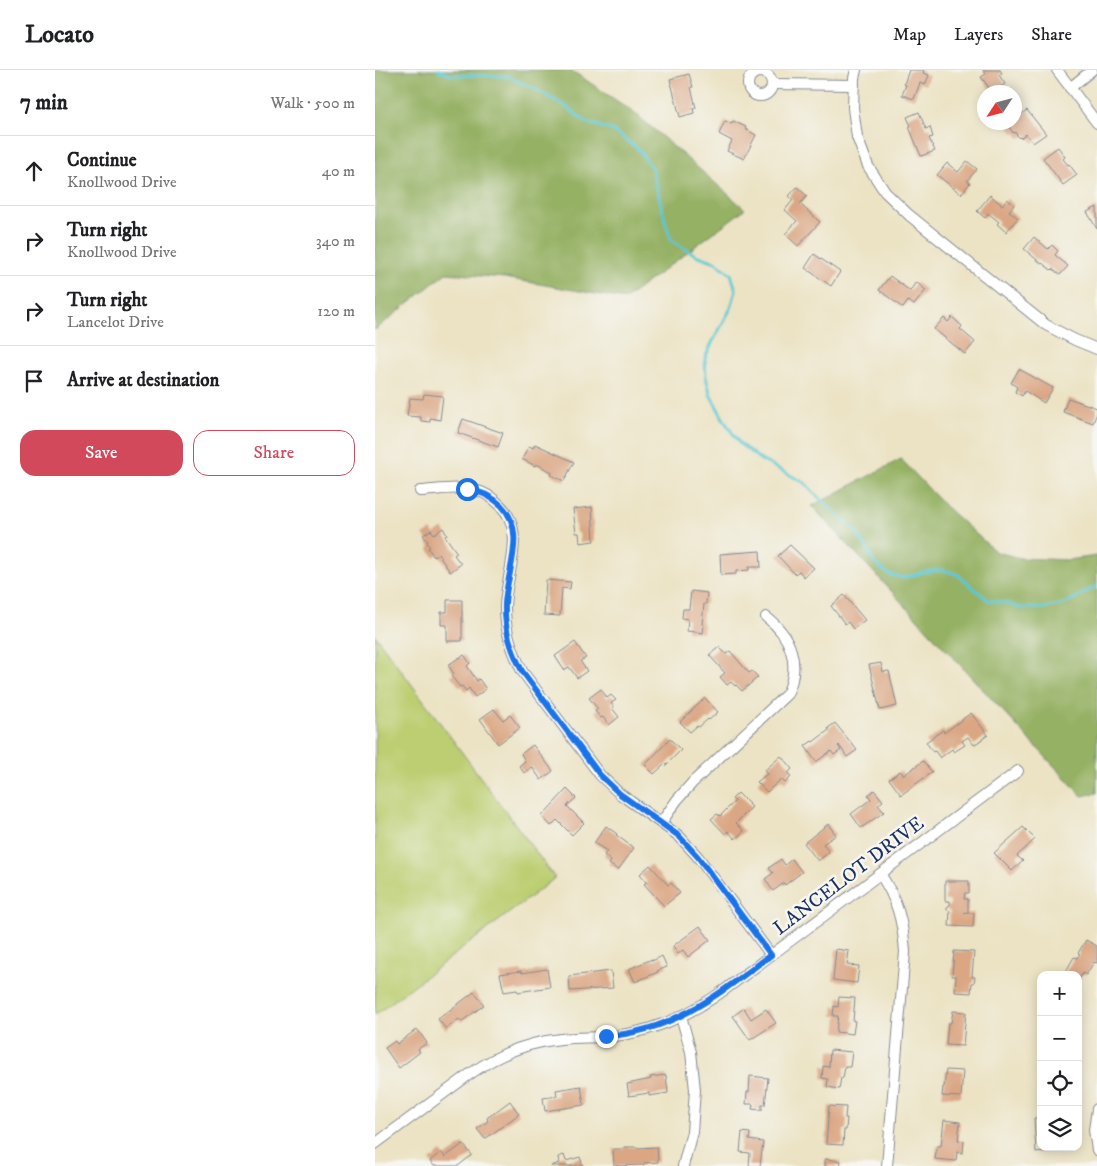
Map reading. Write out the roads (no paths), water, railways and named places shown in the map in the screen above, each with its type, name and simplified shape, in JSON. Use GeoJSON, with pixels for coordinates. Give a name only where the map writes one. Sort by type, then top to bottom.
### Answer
{"type":"FeatureCollection","features":[{"type":"Feature","properties":{"kind":"street"},"geometry":{"type":"LineString","coordinates":[[856,70],[853,108],[857,137],[868,166],[885,192],[909,215],[1046,325],[1075,340],[1097,348]]}},
{"type":"Feature","properties":{"kind":"street"},"geometry":{"type":"LineString","coordinates":[[1057,70],[1097,123]]}},
{"type":"Feature","properties":{"kind":"street"},"geometry":{"type":"LineString","coordinates":[[1070,88],[1092,70]]}},
{"type":"Feature","properties":{"kind":"street"},"geometry":{"type":"LineString","coordinates":[[772,84],[854,85]]}},
{"type":"Feature","properties":{"kind":"street"},"geometry":{"type":"LineString","coordinates":[[420,491],[462,489],[476,491],[489,496],[504,508],[511,520],[514,539],[506,590],[505,620],[509,639],[522,671],[600,775],[620,794],[679,836],[698,857],[771,955]]}},
{"type":"Feature","properties":{"kind":"street"},"geometry":{"type":"LineString","coordinates":[[661,823],[677,800],[693,782],[787,694],[793,674],[792,654],[783,633],[766,617]]}},
{"type":"Feature","properties":{"kind":"street","name":"LANCELOT DRIVE"},"geometry":{"type":"LineString","coordinates":[[375,1144],[477,1069],[509,1052],[553,1040],[601,1037],[657,1026],[681,1016],[714,997],[1018,771]]}},
{"type":"Feature","properties":{"kind":"street"},"geometry":{"type":"LineString","coordinates":[[880,874],[896,904],[904,932],[905,952],[887,1166]]}},
{"type":"Feature","properties":{"kind":"street"},"geometry":{"type":"LineString","coordinates":[[681,1016],[691,1052],[695,1090],[692,1132],[683,1166]]}},
{"type":"Feature","properties":{"kind":"street"},"geometry":{"type":"LineString","coordinates":[[1097,1108],[1094,1122],[1097,1150]]}},
{"type":"Feature","properties":{"kind":"waterway"},"geometry":{"type":"LineString","coordinates":[[438,70],[451,75],[507,76],[565,106],[586,122],[612,130],[638,149],[652,168],[672,241],[696,255],[716,262],[731,274],[736,290],[731,308],[705,358],[706,377],[711,396],[724,420],[739,443],[761,460],[805,483],[855,530],[874,563],[888,574],[903,578],[924,572],[943,570],[957,574],[988,600],[1020,608],[1044,608],[1064,604],[1097,586]]}}]}
